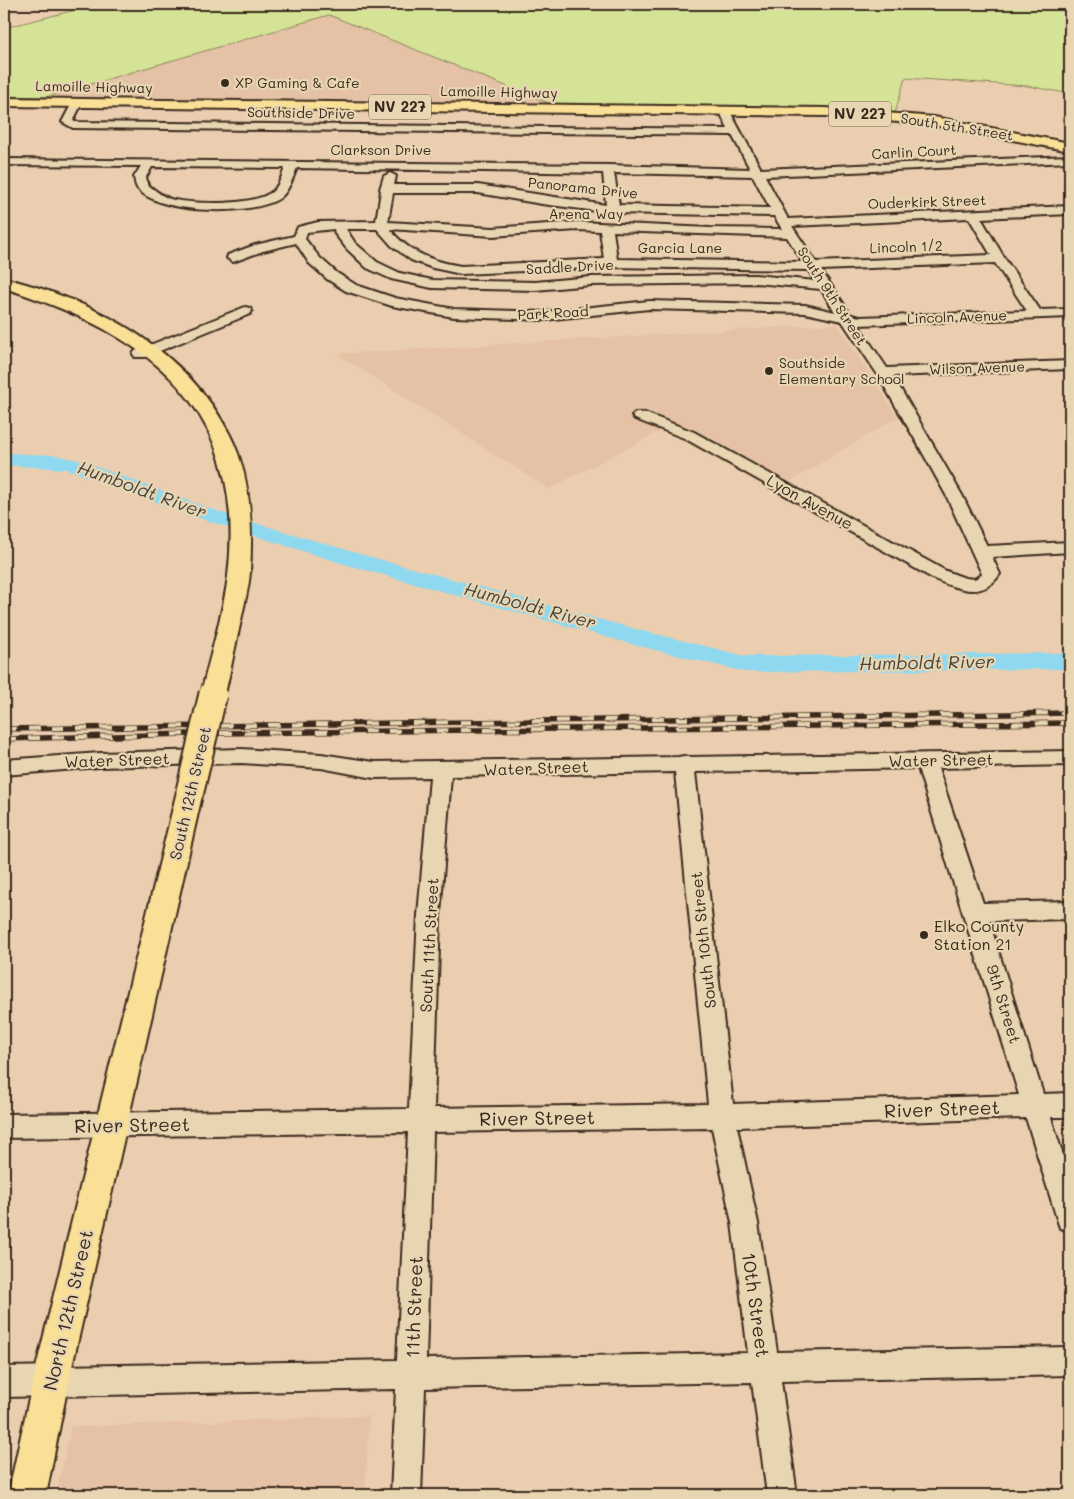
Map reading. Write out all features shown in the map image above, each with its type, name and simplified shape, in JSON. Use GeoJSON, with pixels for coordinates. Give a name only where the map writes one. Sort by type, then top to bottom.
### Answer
{"type":"FeatureCollection","features":[{"type":"Feature","properties":{"kind":"main road","name":"Lamoille Highway"},"geometry":{"type":"LineString","coordinates":[[4,102],[724,110]]}},
{"type":"Feature","properties":{"kind":"main road","name":"South 5th Street"},"geometry":{"type":"LineString","coordinates":[[724,110],[849,113],[934,121],[1070,146]]}},
{"type":"Feature","properties":{"kind":"main road"},"geometry":{"type":"LineString","coordinates":[[4,278],[42,287],[48,290],[51,299]]}},
{"type":"Feature","properties":{"kind":"main road","name":"South 12th Street"},"geometry":{"type":"LineString","coordinates":[[4,283],[51,299],[101,321],[145,352],[189,396],[228,458],[233,471],[239,502],[239,574],[213,694],[112,1126]]}},
{"type":"Feature","properties":{"kind":"main road","name":"South 12th Street"},"geometry":{"type":"LineString","coordinates":[[4,292],[46,305],[91,324],[145,352]]}},
{"type":"Feature","properties":{"kind":"main road","name":"North 12th Street"},"geometry":{"type":"LineString","coordinates":[[27,1495],[112,1126]]}},
{"type":"Feature","properties":{"kind":"street","name":"Southside Drive"},"geometry":{"type":"LineString","coordinates":[[77,103],[67,122],[73,125],[737,132]]}},
{"type":"Feature","properties":{"kind":"street","name":"South 9th Street"},"geometry":{"type":"LineString","coordinates":[[724,110],[784,223],[883,372],[954,495],[991,574],[987,581],[980,584]]}},
{"type":"Feature","properties":{"kind":"street","name":"Carlin Court"},"geometry":{"type":"LineString","coordinates":[[758,173],[1070,159]]}},
{"type":"Feature","properties":{"kind":"street","name":"Clarkson Drive"},"geometry":{"type":"LineString","coordinates":[[4,162],[608,168],[758,173]]}},
{"type":"Feature","properties":{"kind":"street"},"geometry":{"type":"LineString","coordinates":[[149,163],[140,178],[142,186],[160,199],[182,204],[247,204],[268,199],[277,194],[293,164]]}},
{"type":"Feature","properties":{"kind":"street"},"geometry":{"type":"LineString","coordinates":[[233,258],[303,234],[339,226],[381,226],[386,189],[393,165]]}},
{"type":"Feature","properties":{"kind":"street"},"geometry":{"type":"LineString","coordinates":[[608,168],[613,209]]}},
{"type":"Feature","properties":{"kind":"street","name":"Panorama Drive"},"geometry":{"type":"LineString","coordinates":[[386,189],[478,189],[542,200],[613,209],[784,223]]}},
{"type":"Feature","properties":{"kind":"street","name":"Ouderkirk Street"},"geometry":{"type":"LineString","coordinates":[[784,223],[1070,210]]}},
{"type":"Feature","properties":{"kind":"street"},"geometry":{"type":"LineString","coordinates":[[973,215],[999,259],[1036,314]]}},
{"type":"Feature","properties":{"kind":"street","name":"Arena Way"},"geometry":{"type":"LineString","coordinates":[[381,226],[494,232],[562,227],[606,228],[784,223]]}},
{"type":"Feature","properties":{"kind":"street","name":"Saddle Drive"},"geometry":{"type":"LineString","coordinates":[[339,226],[341,234],[351,246],[372,265],[396,276],[432,284],[535,286],[592,281],[755,280],[826,286]]}},
{"type":"Feature","properties":{"kind":"street","name":"Garcia Lane"},"geometry":{"type":"LineString","coordinates":[[381,226],[392,241],[407,253],[442,268],[485,270],[611,262],[814,266]]}},
{"type":"Feature","properties":{"kind":"street"},"geometry":{"type":"LineString","coordinates":[[606,228],[611,262]]}},
{"type":"Feature","properties":{"kind":"street","name":"Park Road"},"geometry":{"type":"LineString","coordinates":[[303,234],[314,260],[332,276],[352,288],[392,302],[454,313],[544,316],[649,305],[805,309],[844,316]]}},
{"type":"Feature","properties":{"kind":"street","name":"Lincoln 1/2"},"geometry":{"type":"LineString","coordinates":[[814,266],[999,259]]}},
{"type":"Feature","properties":{"kind":"street"},"geometry":{"type":"LineString","coordinates":[[145,352],[245,311]]}},
{"type":"Feature","properties":{"kind":"street","name":"Lincoln Avenue"},"geometry":{"type":"LineString","coordinates":[[844,316],[860,321],[1070,313]]}},
{"type":"Feature","properties":{"kind":"street","name":"Wilson Avenue"},"geometry":{"type":"LineString","coordinates":[[883,372],[1070,365]]}},
{"type":"Feature","properties":{"kind":"street","name":"Lyon Avenue"},"geometry":{"type":"LineString","coordinates":[[640,416],[689,435],[940,575],[961,584],[980,584]]}},
{"type":"Feature","properties":{"kind":"street"},"geometry":{"type":"LineString","coordinates":[[981,552],[1070,547]]}},
{"type":"Feature","properties":{"kind":"street","name":"Water Street"},"geometry":{"type":"LineString","coordinates":[[4,768],[100,760],[241,756],[321,761],[374,770],[1070,758]]}},
{"type":"Feature","properties":{"kind":"street","name":"9th Street"},"geometry":{"type":"LineString","coordinates":[[926,761],[1005,1004],[1034,1107],[1070,1219]]}},
{"type":"Feature","properties":{"kind":"street","name":"South 10th Street"},"geometry":{"type":"LineString","coordinates":[[684,764],[722,1116]]}},
{"type":"Feature","properties":{"kind":"street","name":"South 11th Street"},"geometry":{"type":"LineString","coordinates":[[420,1120],[429,915],[441,770]]}},
{"type":"Feature","properties":{"kind":"street"},"geometry":{"type":"LineString","coordinates":[[975,912],[1070,910]]}},
{"type":"Feature","properties":{"kind":"street","name":"River Street"},"geometry":{"type":"LineString","coordinates":[[4,1126],[112,1126],[722,1116],[1070,1105]]}},
{"type":"Feature","properties":{"kind":"street","name":"10th Street"},"geometry":{"type":"LineString","coordinates":[[722,1116],[745,1223],[782,1495]]}},
{"type":"Feature","properties":{"kind":"street","name":"11th Street"},"geometry":{"type":"LineString","coordinates":[[406,1495],[420,1120]]}},
{"type":"Feature","properties":{"kind":"street"},"geometry":{"type":"LineString","coordinates":[[4,1382],[1070,1361]]}},
{"type":"Feature","properties":{"kind":"shaded area"},"geometry":{"type":"Polygon","coordinates":[[[329,15],[551,104],[46,97],[329,15]]]}},
{"type":"Feature","properties":{"kind":"shaded area"},"geometry":{"type":"Polygon","coordinates":[[[837,324],[898,417],[784,485],[670,426],[549,489],[337,354],[837,324]]]}},
{"type":"Feature","properties":{"kind":"shaded area"},"geometry":{"type":"Polygon","coordinates":[[[369,1416],[365,1495],[56,1495],[71,1427],[369,1416]]]}},
{"type":"Feature","properties":{"kind":"green space"},"geometry":{"type":"Polygon","coordinates":[[[99,4],[1070,4],[1070,94],[1028,86],[905,78],[895,113],[826,108],[551,104],[329,15],[46,97],[4,96],[4,28],[99,4]]]}},
{"type":"Feature","properties":{"kind":"waterway","name":"Humboldt River"},"geometry":{"type":"LineString","coordinates":[[4,459],[54,461],[71,464],[215,517],[352,559],[635,637],[745,664],[1070,661]]}},
{"type":"Feature","properties":{"kind":"railway"},"geometry":{"type":"LineString","coordinates":[[4,729],[1070,713]]}},
{"type":"Feature","properties":{"kind":"railway"},"geometry":{"type":"LineString","coordinates":[[4,739],[225,733],[1070,723]]}},
{"type":"Feature","properties":{"kind":"place","name":"XP Gaming & Cafe"},"geometry":{"type":"Point","coordinates":[225,83]}},
{"type":"Feature","properties":{"kind":"place","name":"Southside Elementary School"},"geometry":{"type":"Point","coordinates":[769,371]}},
{"type":"Feature","properties":{"kind":"place","name":"Elko County Station 21"},"geometry":{"type":"Point","coordinates":[924,935]}}]}
